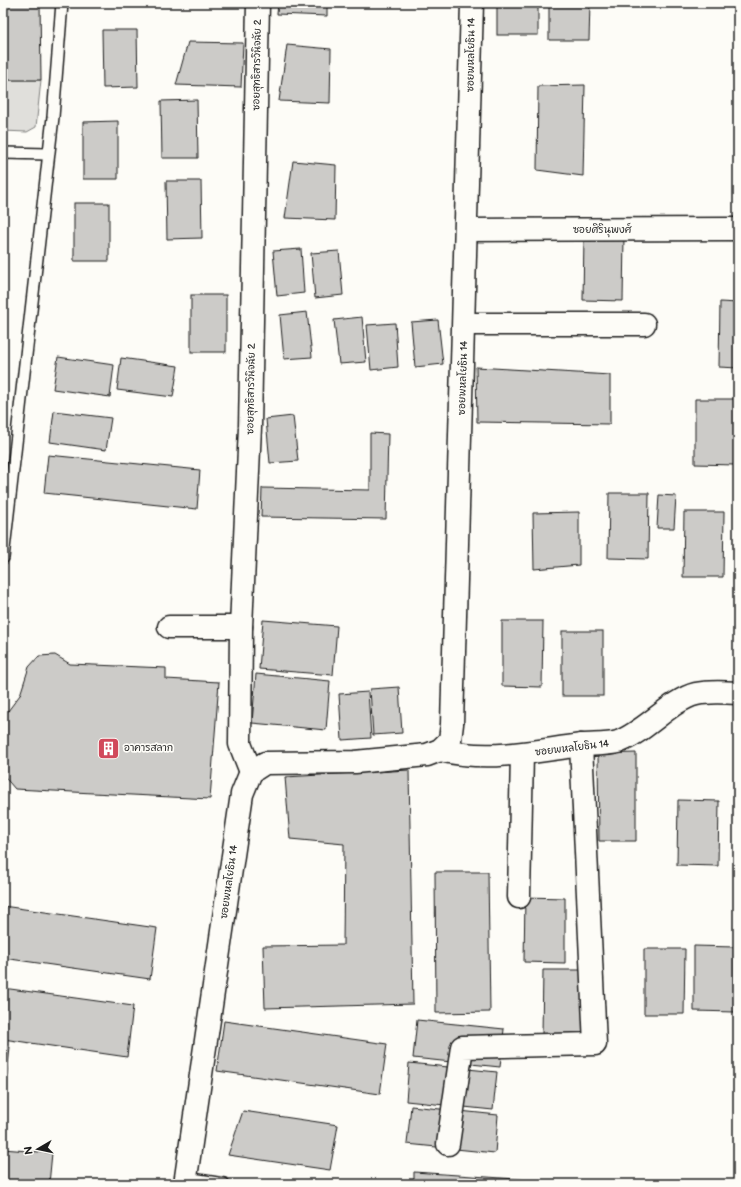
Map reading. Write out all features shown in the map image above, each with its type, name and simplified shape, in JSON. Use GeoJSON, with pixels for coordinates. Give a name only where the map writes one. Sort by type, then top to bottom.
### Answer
{"type":"FeatureCollection","features":[{"type":"Feature","properties":{"kind":"street","name":"ซอยสุทธิสารวินิจฉัย 2"},"geometry":{"type":"LineString","coordinates":[[251,772],[240,744],[241,627],[250,427],[258,3]]}},
{"type":"Feature","properties":{"kind":"street","name":"ซอยพหลโยธิน 14"},"geometry":{"type":"LineString","coordinates":[[186,1181],[242,794],[251,772],[265,763],[355,762],[427,755],[440,750],[450,740],[452,724],[464,324],[472,3]]}},
{"type":"Feature","properties":{"kind":"street","name":"ซอยศิรินุพงศ์"},"geometry":{"type":"LineString","coordinates":[[466,230],[738,229]]}},
{"type":"Feature","properties":{"kind":"street"},"geometry":{"type":"LineString","coordinates":[[464,324],[644,324]]}},
{"type":"Feature","properties":{"kind":"street"},"geometry":{"type":"LineString","coordinates":[[169,627],[241,627]]}},
{"type":"Feature","properties":{"kind":"street","name":"ซอยพหลโยธิน 14"},"geometry":{"type":"LineString","coordinates":[[440,750],[472,756],[522,754],[581,745],[618,742],[634,734],[684,699],[695,694],[714,692],[738,693]]}},
{"type":"Feature","properties":{"kind":"street"},"geometry":{"type":"LineString","coordinates":[[448,1144],[462,1047],[595,1044],[581,745]]}},
{"type":"Feature","properties":{"kind":"street"},"geometry":{"type":"LineString","coordinates":[[519,897],[522,754]]}},
{"type":"Feature","properties":{"kind":"lane"},"geometry":{"type":"LineString","coordinates":[[3,558],[56,87],[62,3]]}},
{"type":"Feature","properties":{"kind":"lane"},"geometry":{"type":"LineString","coordinates":[[3,153],[48,154]]}},
{"type":"Feature","properties":{"kind":"lane"},"geometry":{"type":"LineString","coordinates":[[186,1181],[224,1184]]}},
{"type":"Feature","properties":{"kind":"shaded area"},"geometry":{"type":"Polygon","coordinates":[[[3,80],[41,80],[36,127],[27,132],[3,131],[3,80]]]}},
{"type":"Feature","properties":{"kind":"building"},"geometry":{"type":"Polygon","coordinates":[[[3,3],[40,3],[41,80],[3,80],[3,3]]]}},
{"type":"Feature","properties":{"kind":"building"},"geometry":{"type":"Polygon","coordinates":[[[278,3],[327,3],[327,16],[277,14],[278,3]]]}},
{"type":"Feature","properties":{"kind":"building"},"geometry":{"type":"Polygon","coordinates":[[[497,3],[538,3],[538,35],[497,35],[497,3]]]}},
{"type":"Feature","properties":{"kind":"building"},"geometry":{"type":"Polygon","coordinates":[[[549,3],[590,3],[589,40],[549,40],[549,3]]]}},
{"type":"Feature","properties":{"kind":"building"},"geometry":{"type":"Polygon","coordinates":[[[102,30],[137,30],[138,87],[103,88],[102,30]]]}},
{"type":"Feature","properties":{"kind":"building"},"geometry":{"type":"Polygon","coordinates":[[[188,42],[243,43],[241,87],[176,85],[188,42]]]}},
{"type":"Feature","properties":{"kind":"building"},"geometry":{"type":"Polygon","coordinates":[[[287,45],[331,49],[330,103],[279,101],[287,45]]]}},
{"type":"Feature","properties":{"kind":"building"},"geometry":{"type":"Polygon","coordinates":[[[585,85],[583,176],[537,170],[538,86],[585,85]]]}},
{"type":"Feature","properties":{"kind":"building"},"geometry":{"type":"Polygon","coordinates":[[[197,100],[198,158],[162,158],[161,101],[197,100]]]}},
{"type":"Feature","properties":{"kind":"building"},"geometry":{"type":"Polygon","coordinates":[[[118,121],[118,179],[83,179],[83,122],[118,121]]]}},
{"type":"Feature","properties":{"kind":"building"},"geometry":{"type":"Polygon","coordinates":[[[293,161],[336,165],[335,220],[285,218],[293,161]]]}},
{"type":"Feature","properties":{"kind":"building"},"geometry":{"type":"Polygon","coordinates":[[[166,181],[201,181],[202,238],[167,239],[166,181]]]}},
{"type":"Feature","properties":{"kind":"building"},"geometry":{"type":"Polygon","coordinates":[[[74,203],[109,203],[109,261],[74,261],[74,203]]]}},
{"type":"Feature","properties":{"kind":"building"},"geometry":{"type":"Polygon","coordinates":[[[584,236],[624,236],[623,301],[583,300],[584,236]]]}},
{"type":"Feature","properties":{"kind":"building"},"geometry":{"type":"Polygon","coordinates":[[[301,249],[304,293],[277,296],[273,251],[301,249]]]}},
{"type":"Feature","properties":{"kind":"building"},"geometry":{"type":"Polygon","coordinates":[[[339,251],[343,295],[315,298],[311,253],[339,251]]]}},
{"type":"Feature","properties":{"kind":"building"},"geometry":{"type":"Polygon","coordinates":[[[191,295],[226,295],[226,352],[191,352],[191,295]]]}},
{"type":"Feature","properties":{"kind":"building"},"geometry":{"type":"Polygon","coordinates":[[[720,302],[738,303],[738,368],[719,367],[720,302]]]}},
{"type":"Feature","properties":{"kind":"building"},"geometry":{"type":"Polygon","coordinates":[[[307,312],[312,357],[284,359],[280,315],[307,312]]]}},
{"type":"Feature","properties":{"kind":"building"},"geometry":{"type":"Polygon","coordinates":[[[362,317],[366,362],[339,364],[334,320],[362,317]]]}},
{"type":"Feature","properties":{"kind":"building"},"geometry":{"type":"Polygon","coordinates":[[[438,320],[443,364],[415,367],[411,322],[438,320]]]}},
{"type":"Feature","properties":{"kind":"building"},"geometry":{"type":"Polygon","coordinates":[[[395,323],[398,367],[371,370],[367,325],[395,323]]]}},
{"type":"Feature","properties":{"kind":"building"},"geometry":{"type":"Polygon","coordinates":[[[58,357],[114,365],[110,397],[53,389],[58,357]]]}},
{"type":"Feature","properties":{"kind":"building"},"geometry":{"type":"Polygon","coordinates":[[[121,358],[178,366],[173,397],[117,390],[121,358]]]}},
{"type":"Feature","properties":{"kind":"building"},"geometry":{"type":"Polygon","coordinates":[[[476,367],[610,375],[610,424],[477,422],[476,367]]]}},
{"type":"Feature","properties":{"kind":"building"},"geometry":{"type":"Polygon","coordinates":[[[695,399],[736,399],[735,465],[695,464],[695,399]]]}},
{"type":"Feature","properties":{"kind":"building"},"geometry":{"type":"Polygon","coordinates":[[[54,411],[111,418],[106,450],[50,442],[54,411]]]}},
{"type":"Feature","properties":{"kind":"building"},"geometry":{"type":"Polygon","coordinates":[[[293,416],[298,461],[270,463],[266,419],[293,416]]]}},
{"type":"Feature","properties":{"kind":"building"},"geometry":{"type":"Polygon","coordinates":[[[370,433],[388,434],[386,519],[261,517],[262,488],[370,490],[370,433]]]}},
{"type":"Feature","properties":{"kind":"building"},"geometry":{"type":"Polygon","coordinates":[[[48,455],[200,470],[197,509],[44,493],[48,455]]]}},
{"type":"Feature","properties":{"kind":"building"},"geometry":{"type":"Polygon","coordinates":[[[609,493],[649,493],[648,559],[608,558],[609,493]]]}},
{"type":"Feature","properties":{"kind":"building"},"geometry":{"type":"Polygon","coordinates":[[[659,495],[676,496],[674,528],[657,528],[659,495]]]}},
{"type":"Feature","properties":{"kind":"building"},"geometry":{"type":"Polygon","coordinates":[[[579,512],[579,565],[534,569],[533,513],[579,512]]]}},
{"type":"Feature","properties":{"kind":"building"},"geometry":{"type":"Polygon","coordinates":[[[684,512],[724,512],[723,577],[683,577],[684,512]]]}},
{"type":"Feature","properties":{"kind":"building"},"geometry":{"type":"Polygon","coordinates":[[[263,620],[337,626],[333,675],[259,669],[263,620]]]}},
{"type":"Feature","properties":{"kind":"building"},"geometry":{"type":"Polygon","coordinates":[[[502,621],[543,621],[542,687],[502,686],[502,621]]]}},
{"type":"Feature","properties":{"kind":"building"},"geometry":{"type":"Polygon","coordinates":[[[562,631],[603,631],[603,696],[562,696],[562,631]]]}},
{"type":"Feature","properties":{"kind":"building","name":"อาคารสลาก"},"geometry":{"type":"Polygon","coordinates":[[[55,655],[70,664],[166,668],[166,679],[219,682],[210,799],[15,789],[3,775],[3,721],[5,715],[20,695],[29,667],[39,656],[55,655]]]}},
{"type":"Feature","properties":{"kind":"building"},"geometry":{"type":"Polygon","coordinates":[[[256,674],[330,681],[326,730],[252,723],[256,674]]]}},
{"type":"Feature","properties":{"kind":"building"},"geometry":{"type":"Polygon","coordinates":[[[399,687],[402,733],[373,735],[370,689],[399,687]]]}},
{"type":"Feature","properties":{"kind":"building"},"geometry":{"type":"Polygon","coordinates":[[[368,692],[371,738],[342,740],[339,694],[368,692]]]}},
{"type":"Feature","properties":{"kind":"building"},"geometry":{"type":"Polygon","coordinates":[[[636,753],[636,841],[599,841],[598,754],[636,753]]]}},
{"type":"Feature","properties":{"kind":"building"},"geometry":{"type":"Polygon","coordinates":[[[409,770],[413,1004],[265,1008],[263,946],[343,945],[344,844],[290,839],[285,777],[409,770]]]}},
{"type":"Feature","properties":{"kind":"building"},"geometry":{"type":"Polygon","coordinates":[[[678,800],[719,801],[718,866],[677,865],[678,800]]]}},
{"type":"Feature","properties":{"kind":"building"},"geometry":{"type":"Polygon","coordinates":[[[435,872],[488,872],[490,1012],[436,1013],[435,872]]]}},
{"type":"Feature","properties":{"kind":"building"},"geometry":{"type":"Polygon","coordinates":[[[525,897],[565,898],[565,963],[524,962],[525,897]]]}},
{"type":"Feature","properties":{"kind":"building"},"geometry":{"type":"Polygon","coordinates":[[[3,906],[157,928],[150,979],[3,958],[3,906]]]}},
{"type":"Feature","properties":{"kind":"building"},"geometry":{"type":"Polygon","coordinates":[[[694,946],[735,947],[735,1012],[694,1011],[694,946]]]}},
{"type":"Feature","properties":{"kind":"building"},"geometry":{"type":"Polygon","coordinates":[[[644,949],[685,949],[684,1014],[644,1014],[644,949]]]}},
{"type":"Feature","properties":{"kind":"building"},"geometry":{"type":"Polygon","coordinates":[[[543,970],[584,970],[583,1036],[542,1035],[543,970]]]}},
{"type":"Feature","properties":{"kind":"building"},"geometry":{"type":"Polygon","coordinates":[[[3,988],[133,1006],[127,1057],[3,1039],[3,988]]]}},
{"type":"Feature","properties":{"kind":"building"},"geometry":{"type":"Polygon","coordinates":[[[417,1020],[504,1029],[500,1067],[413,1058],[417,1020]]]}},
{"type":"Feature","properties":{"kind":"building"},"geometry":{"type":"Polygon","coordinates":[[[224,1021],[387,1044],[380,1094],[217,1071],[224,1021]]]}},
{"type":"Feature","properties":{"kind":"building"},"geometry":{"type":"Polygon","coordinates":[[[3,1046],[10,1047],[6,1083],[3,1083],[3,1046]]]}},
{"type":"Feature","properties":{"kind":"building"},"geometry":{"type":"Polygon","coordinates":[[[409,1063],[497,1072],[493,1110],[406,1101],[409,1063]]]}},
{"type":"Feature","properties":{"kind":"building"},"geometry":{"type":"Polygon","coordinates":[[[411,1106],[498,1115],[495,1153],[407,1144],[411,1106]]]}},
{"type":"Feature","properties":{"kind":"building"},"geometry":{"type":"Polygon","coordinates":[[[243,1111],[338,1125],[330,1170],[228,1155],[243,1111]]]}},
{"type":"Feature","properties":{"kind":"building"},"geometry":{"type":"Polygon","coordinates":[[[3,1149],[52,1153],[49,1184],[3,1184],[3,1149]]]}},
{"type":"Feature","properties":{"kind":"building"},"geometry":{"type":"Polygon","coordinates":[[[414,1172],[589,1184],[414,1184],[414,1172]]]}},
{"type":"Feature","properties":{"kind":"place","name":"อาคารสลาก"},"geometry":{"type":"Point","coordinates":[108,748]}}]}
